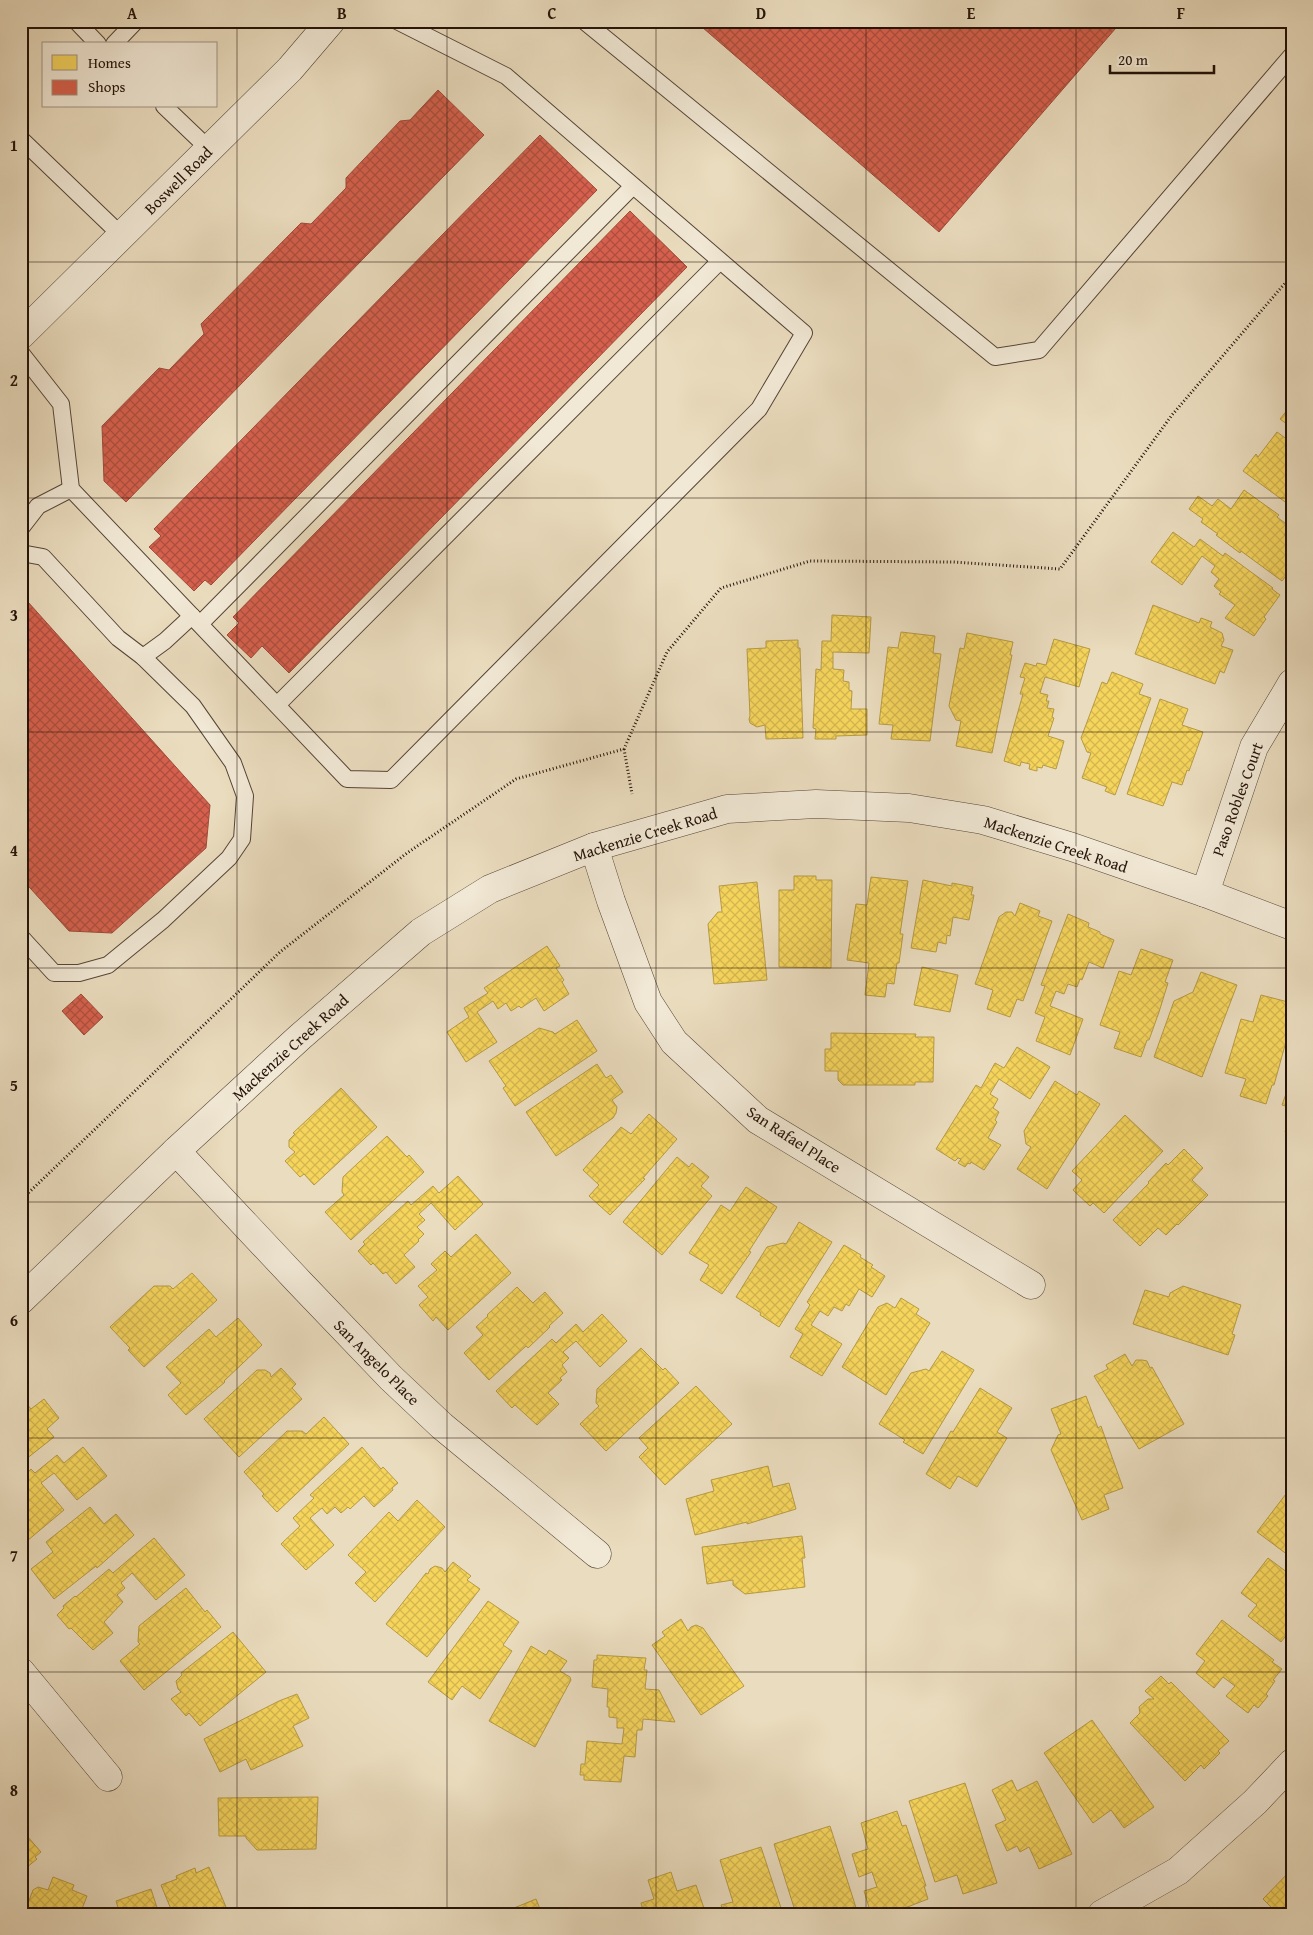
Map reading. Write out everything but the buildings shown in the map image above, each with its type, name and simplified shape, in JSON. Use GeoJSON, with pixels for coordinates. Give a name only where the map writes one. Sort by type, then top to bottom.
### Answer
{"type":"FeatureCollection","features":[{"type":"Feature","properties":{"kind":"street","name":"Boswell Road"},"geometry":{"type":"LineString","coordinates":[[21,335],[290,69],[331,21]]}},
{"type":"Feature","properties":{"kind":"street","name":"Paso Robles Court"},"geometry":{"type":"LineString","coordinates":[[1205,893],[1254,747],[1292,683]]}},
{"type":"Feature","properties":{"kind":"street","name":"Mackenzie Creek Road"},"geometry":{"type":"LineString","coordinates":[[21,1300],[176,1151],[300,1036],[421,932],[490,889],[594,847],[727,809],[816,804],[909,808],[983,820],[1072,847],[1205,893],[1292,926]]}},
{"type":"Feature","properties":{"kind":"street","name":"San Rafael Place"},"geometry":{"type":"LineString","coordinates":[[594,847],[611,901],[648,1002],[674,1042],[758,1120],[1031,1285]]}},
{"type":"Feature","properties":{"kind":"street","name":"San Angelo Place"},"geometry":{"type":"LineString","coordinates":[[176,1151],[391,1378],[436,1421],[597,1554]]}},
{"type":"Feature","properties":{"kind":"street"},"geometry":{"type":"LineString","coordinates":[[21,1672],[108,1777]]}},
{"type":"Feature","properties":{"kind":"street"},"geometry":{"type":"LineString","coordinates":[[1102,1914],[1178,1871],[1255,1802],[1292,1763]]}},
{"type":"Feature","properties":{"kind":"lane"},"geometry":{"type":"LineString","coordinates":[[76,21],[96,42]]}},
{"type":"Feature","properties":{"kind":"lane"},"geometry":{"type":"LineString","coordinates":[[116,42],[136,21]]}},
{"type":"Feature","properties":{"kind":"lane"},"geometry":{"type":"LineString","coordinates":[[21,353],[61,404],[71,488],[347,779],[391,780],[759,409],[804,333],[506,76],[397,21]]}},
{"type":"Feature","properties":{"kind":"lane"},"geometry":{"type":"LineString","coordinates":[[584,21],[995,357],[1039,350],[1292,55]]}},
{"type":"Feature","properties":{"kind":"lane"},"geometry":{"type":"LineString","coordinates":[[166,108],[209,149]]}},
{"type":"Feature","properties":{"kind":"lane"},"geometry":{"type":"LineString","coordinates":[[23,144],[122,236]]}},
{"type":"Feature","properties":{"kind":"lane"},"geometry":{"type":"LineString","coordinates":[[143,657],[196,620],[633,186]]}},
{"type":"Feature","properties":{"kind":"lane"},"geometry":{"type":"LineString","coordinates":[[277,705],[720,261]]}},
{"type":"Feature","properties":{"kind":"lane"},"geometry":{"type":"LineString","coordinates":[[21,528],[38,506],[71,488]]}},
{"type":"Feature","properties":{"kind":"lane"},"geometry":{"type":"LineString","coordinates":[[21,552],[43,558],[118,638],[143,657],[193,706],[233,763],[245,796],[242,839],[229,858],[163,920],[108,965],[79,973],[54,973],[21,937]]}},
{"type":"Feature","properties":{"kind":"path"},"geometry":{"type":"LineString","coordinates":[[632,794],[624,749],[667,652],[721,588],[810,561],[954,562],[1060,570],[1172,415],[1292,275]]}},
{"type":"Feature","properties":{"kind":"path"},"geometry":{"type":"LineString","coordinates":[[21,1200],[280,952],[407,853],[516,779],[624,749]]}}]}
